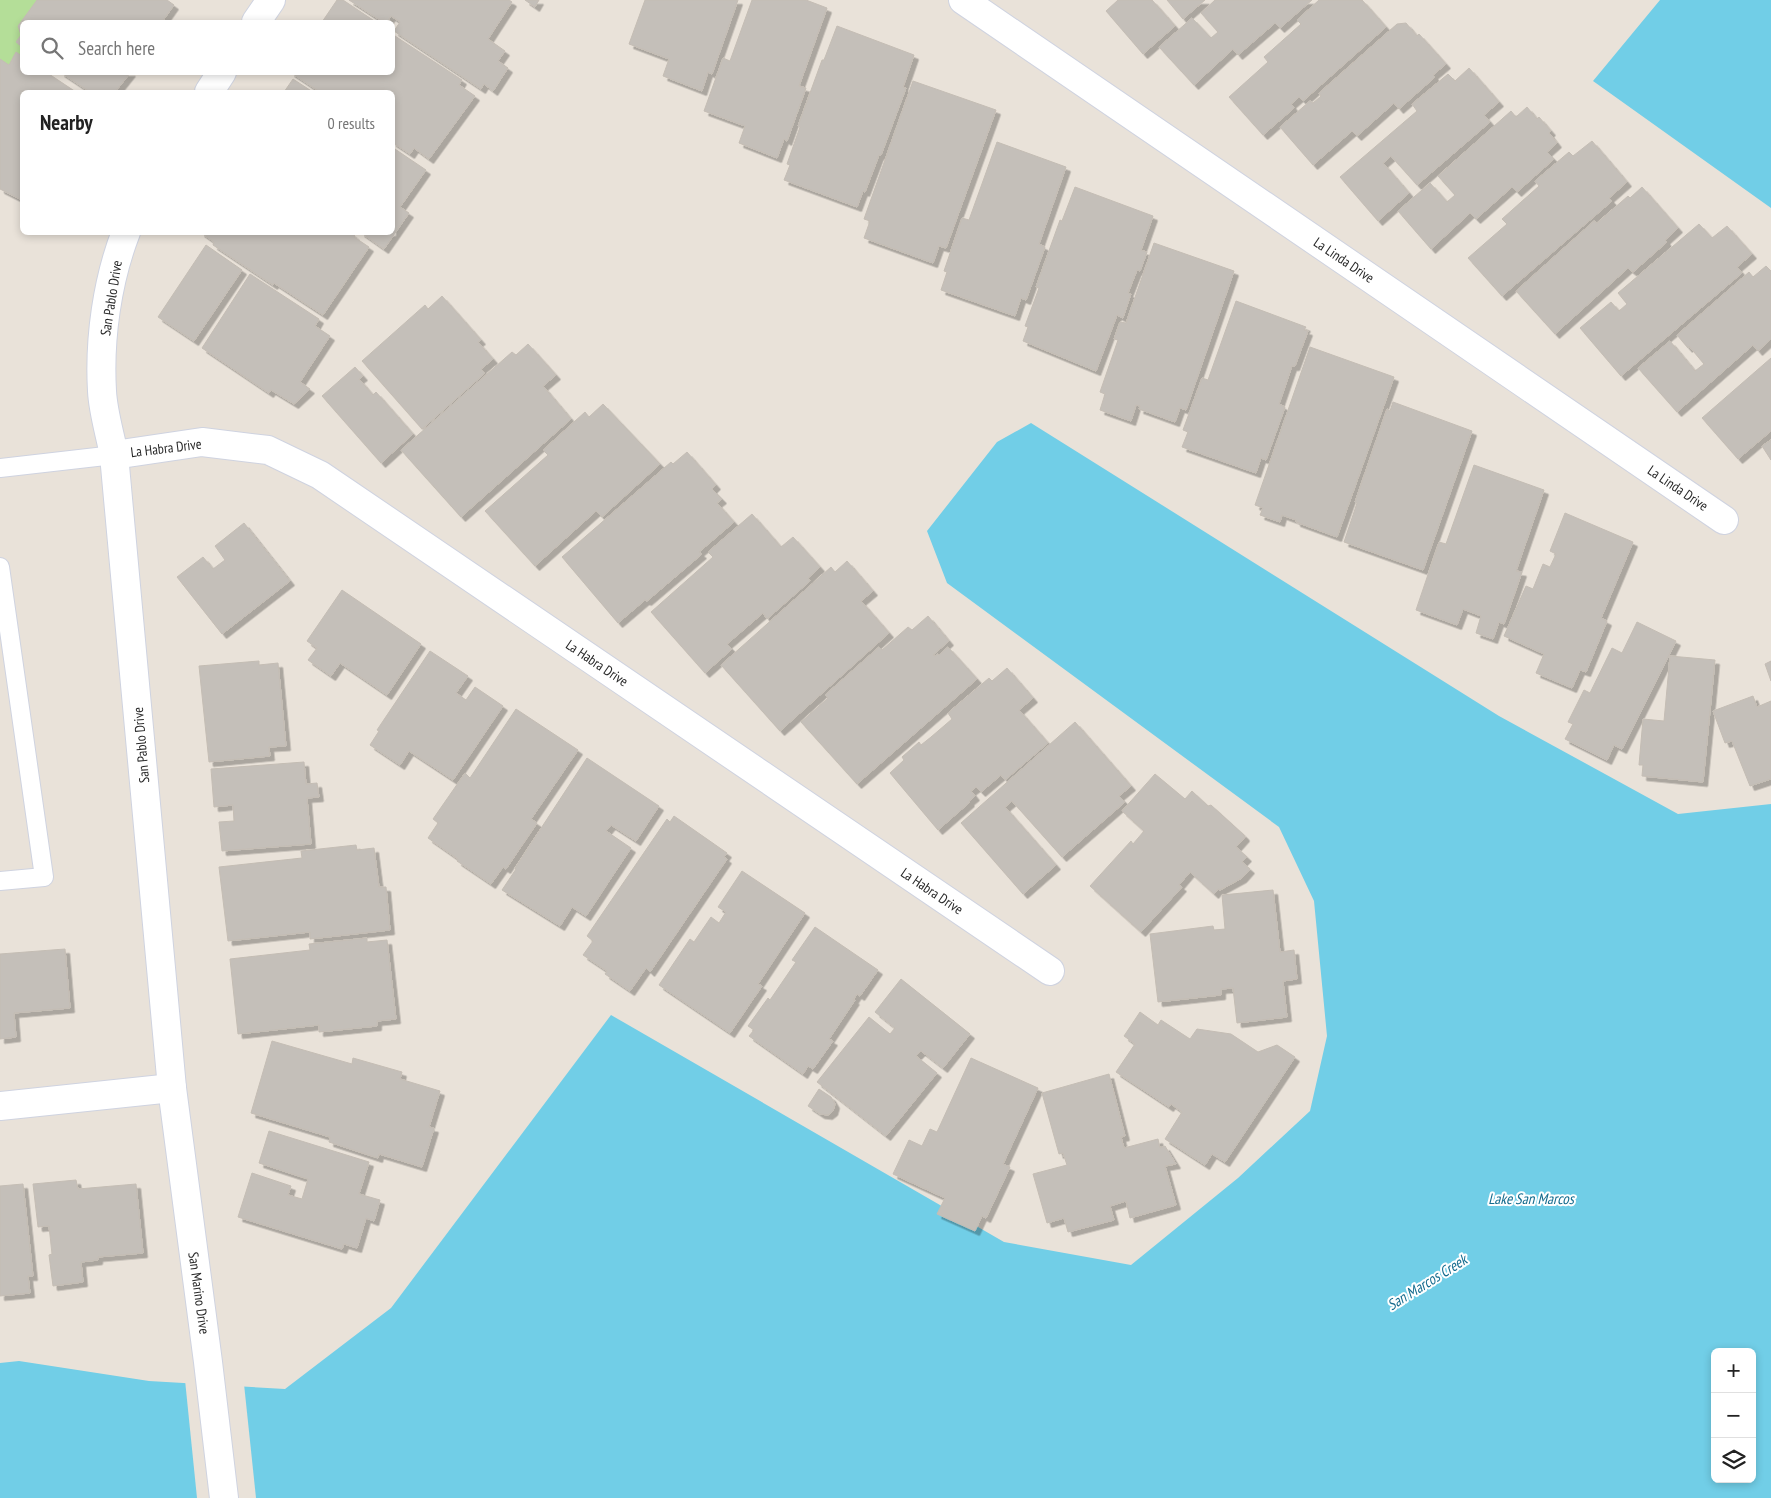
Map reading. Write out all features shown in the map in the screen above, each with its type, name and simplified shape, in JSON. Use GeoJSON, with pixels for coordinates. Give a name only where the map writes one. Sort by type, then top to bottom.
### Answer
{"type":"FeatureCollection","features":[{"type":"Feature","properties":{"kind":"street"},"geometry":{"type":"LineString","coordinates":[[257,20],[271,0]]}},
{"type":"Feature","properties":{"kind":"street","name":"La Linda Drive"},"geometry":{"type":"LineString","coordinates":[[963,0],[1724,520]]}},
{"type":"Feature","properties":{"kind":"street"},"geometry":{"type":"LineString","coordinates":[[210,90],[220,75]]}},
{"type":"Feature","properties":{"kind":"street","name":"San Pablo Drive"},"geometry":{"type":"LineString","coordinates":[[125,235],[118,254],[104,321],[102,392],[114,455],[172,1088]]}},
{"type":"Feature","properties":{"kind":"street","name":"La Habra Drive"},"geometry":{"type":"LineString","coordinates":[[114,455],[202,442],[268,450],[320,475],[1050,971]]}},
{"type":"Feature","properties":{"kind":"street"},"geometry":{"type":"LineString","coordinates":[[0,1106],[172,1088]]}},
{"type":"Feature","properties":{"kind":"street","name":"San Marino Drive"},"geometry":{"type":"LineString","coordinates":[[172,1088],[224,1498]]}},
{"type":"Feature","properties":{"kind":"lane"},"geometry":{"type":"LineString","coordinates":[[0,468],[114,455]]}},
{"type":"Feature","properties":{"kind":"lane"},"geometry":{"type":"LineString","coordinates":[[0,567],[44,877],[0,881]]}},
{"type":"Feature","properties":{"kind":"green space"},"geometry":{"type":"Polygon","coordinates":[[[0,0],[49,0],[42,20],[20,20],[21,75],[0,133],[0,0]]]}},
{"type":"Feature","properties":{"kind":"water"},"geometry":{"type":"Polygon","coordinates":[[[1660,0],[1771,0],[1771,208],[1593,81],[1660,0]]]}},
{"type":"Feature","properties":{"kind":"water","name":"Lake San Marcos"},"geometry":{"type":"Polygon","coordinates":[[[1031,423],[1499,716],[1678,814],[1771,804],[1771,1498],[0,1498],[0,1363],[19,1361],[149,1381],[285,1389],[391,1308],[611,1015],[1004,1242],[1131,1265],[1238,1178],[1310,1111],[1327,1036],[1314,901],[1279,827],[947,583],[927,531],[997,442],[1031,423]]]}},
{"type":"Feature","properties":{"kind":"pier"},"geometry":{"type":"Polygon","coordinates":[[[185,1380],[244,1384],[256,1498],[197,1498],[185,1380]]]}},
{"type":"Feature","properties":{"kind":"building"},"geometry":{"type":"Polygon","coordinates":[[[37,0],[167,0],[174,5],[163,20],[22,20],[37,0]]]}},
{"type":"Feature","properties":{"kind":"building"},"geometry":{"type":"Polygon","coordinates":[[[337,0],[343,0],[373,20],[323,20],[337,0]]]}},
{"type":"Feature","properties":{"kind":"building"},"geometry":{"type":"Polygon","coordinates":[[[349,0],[509,0],[512,2],[488,39],[505,51],[498,61],[508,68],[493,91],[484,84],[481,89],[395,32],[400,22],[391,16],[388,20],[380,20],[349,0]]]}},
{"type":"Feature","properties":{"kind":"building"},"geometry":{"type":"Polygon","coordinates":[[[525,0],[539,0],[535,7],[525,0]]]}},
{"type":"Feature","properties":{"kind":"building"},"geometry":{"type":"Polygon","coordinates":[[[645,0],[738,0],[712,74],[708,72],[702,91],[663,76],[669,59],[629,44],[645,0]]]}},
{"type":"Feature","properties":{"kind":"building"},"geometry":{"type":"Polygon","coordinates":[[[752,0],[806,0],[827,8],[799,86],[806,88],[787,141],[784,139],[777,158],[739,143],[745,126],[704,111],[723,58],[730,61],[752,0]]]}},
{"type":"Feature","properties":{"kind":"building"},"geometry":{"type":"Polygon","coordinates":[[[1118,0],[1152,0],[1175,26],[1143,54],[1106,11],[1118,0]]]}},
{"type":"Feature","properties":{"kind":"building"},"geometry":{"type":"Polygon","coordinates":[[[1167,0],[1205,0],[1183,19],[1167,0]]]}},
{"type":"Feature","properties":{"kind":"building"},"geometry":{"type":"Polygon","coordinates":[[[1215,0],[1312,0],[1280,28],[1275,23],[1238,55],[1233,49],[1194,85],[1159,47],[1192,18],[1211,38],[1218,32],[1201,13],[1215,0]]]}},
{"type":"Feature","properties":{"kind":"building"},"geometry":{"type":"Polygon","coordinates":[[[1319,0],[1362,0],[1386,27],[1303,101],[1299,97],[1291,104],[1294,108],[1263,135],[1229,97],[1268,62],[1264,57],[1301,24],[1297,20],[1319,0]]]}},
{"type":"Feature","properties":{"kind":"building"},"geometry":{"type":"Polygon","coordinates":[[[1406,23],[1417,36],[1419,34],[1446,64],[1433,75],[1435,77],[1399,109],[1394,103],[1357,136],[1352,131],[1313,165],[1280,127],[1310,101],[1313,103],[1321,96],[1319,93],[1397,24],[1406,23]]]}},
{"type":"Feature","properties":{"kind":"building"},"geometry":{"type":"Polygon","coordinates":[[[837,26],[914,55],[903,87],[906,88],[881,155],[879,155],[865,192],[863,191],[857,207],[784,180],[790,165],[787,164],[800,127],[798,126],[822,60],[824,60],[837,26]]]}},
{"type":"Feature","properties":{"kind":"building"},"geometry":{"type":"Polygon","coordinates":[[[20,36],[20,45],[16,42],[20,36]]]}},
{"type":"Feature","properties":{"kind":"building"},"geometry":{"type":"Polygon","coordinates":[[[395,36],[462,80],[459,85],[475,96],[429,159],[414,148],[410,154],[395,144],[395,90],[317,90],[294,75],[395,75],[395,36]]]}},
{"type":"Feature","properties":{"kind":"building"},"geometry":{"type":"Polygon","coordinates":[[[16,52],[20,55],[20,75],[50,75],[73,90],[20,90],[20,199],[0,189],[0,59],[9,65],[16,52]]]}},
{"type":"Feature","properties":{"kind":"building"},"geometry":{"type":"Polygon","coordinates":[[[1469,68],[1499,102],[1484,115],[1490,122],[1417,185],[1391,156],[1383,163],[1409,193],[1378,221],[1340,177],[1417,111],[1412,104],[1448,74],[1455,81],[1469,68]]]}},
{"type":"Feature","properties":{"kind":"building"},"geometry":{"type":"Polygon","coordinates":[[[64,75],[129,75],[117,90],[87,90],[64,75]]]}},
{"type":"Feature","properties":{"kind":"building"},"geometry":{"type":"Polygon","coordinates":[[[293,79],[310,90],[285,90],[293,79]]]}},
{"type":"Feature","properties":{"kind":"building"},"geometry":{"type":"Polygon","coordinates":[[[913,81],[996,110],[946,248],[939,246],[933,263],[864,238],[870,221],[864,219],[913,81]]]}},
{"type":"Feature","properties":{"kind":"building"},"geometry":{"type":"Polygon","coordinates":[[[1527,107],[1551,131],[1549,133],[1557,143],[1547,152],[1554,159],[1517,192],[1512,187],[1476,219],[1470,213],[1431,249],[1398,211],[1430,183],[1447,202],[1455,195],[1438,176],[1511,111],[1516,117],[1527,107]]]}},
{"type":"Feature","properties":{"kind":"building"},"geometry":{"type":"Polygon","coordinates":[[[1592,141],[1627,182],[1609,198],[1612,201],[1502,296],[1468,258],[1507,224],[1502,219],[1539,186],[1535,181],[1569,152],[1573,156],[1592,141]]]}},
{"type":"Feature","properties":{"kind":"building"},"geometry":{"type":"Polygon","coordinates":[[[997,142],[1066,167],[1039,244],[1045,247],[1026,300],[1021,298],[1015,316],[941,290],[947,272],[944,271],[962,218],[969,220],[997,142]]]}},
{"type":"Feature","properties":{"kind":"building"},"geometry":{"type":"Polygon","coordinates":[[[395,149],[426,170],[400,207],[409,213],[395,233],[395,149]]]}},
{"type":"Feature","properties":{"kind":"building"},"geometry":{"type":"Polygon","coordinates":[[[1075,187],[1153,216],[1141,250],[1147,252],[1140,271],[1137,270],[1128,293],[1131,294],[1123,318],[1117,315],[1096,371],[1023,341],[1028,327],[1025,326],[1039,288],[1036,287],[1060,220],[1062,221],[1075,187]]]}},
{"type":"Feature","properties":{"kind":"building"},"geometry":{"type":"Polygon","coordinates":[[[1642,187],[1678,228],[1665,240],[1667,242],[1633,272],[1628,268],[1555,334],[1516,291],[1594,221],[1597,223],[1628,196],[1630,198],[1642,187]]]}},
{"type":"Feature","properties":{"kind":"building"},"geometry":{"type":"Polygon","coordinates":[[[1699,224],[1712,238],[1727,226],[1752,254],[1737,267],[1742,273],[1621,376],[1580,328],[1611,302],[1619,311],[1627,304],[1618,293],[1699,224]]]}},
{"type":"Feature","properties":{"kind":"building"},"geometry":{"type":"Polygon","coordinates":[[[204,235],[354,235],[369,247],[323,315],[274,283],[273,285],[213,245],[214,242],[204,235]]]}},
{"type":"Feature","properties":{"kind":"building"},"geometry":{"type":"Polygon","coordinates":[[[364,235],[394,235],[384,249],[364,235]]]}},
{"type":"Feature","properties":{"kind":"building"},"geometry":{"type":"Polygon","coordinates":[[[1154,243],[1234,271],[1186,410],[1180,408],[1175,422],[1139,409],[1140,406],[1136,405],[1131,421],[1100,410],[1105,394],[1100,392],[1118,340],[1114,339],[1120,322],[1126,323],[1154,243]]]}},
{"type":"Feature","properties":{"kind":"building"},"geometry":{"type":"Polygon","coordinates":[[[206,245],[242,270],[194,341],[158,317],[206,245]]]}},
{"type":"Feature","properties":{"kind":"building"},"geometry":{"type":"Polygon","coordinates":[[[1766,266],[1771,271],[1771,339],[1758,351],[1753,345],[1677,412],[1638,368],[1670,341],[1695,371],[1704,364],[1677,335],[1749,272],[1753,277],[1766,266]]]}},
{"type":"Feature","properties":{"kind":"building"},"geometry":{"type":"Polygon","coordinates":[[[250,274],[319,319],[315,326],[330,336],[300,382],[310,389],[294,404],[271,390],[269,393],[202,348],[250,274]]]}},
{"type":"Feature","properties":{"kind":"building"},"geometry":{"type":"Polygon","coordinates":[[[442,296],[481,340],[478,342],[493,359],[481,369],[485,373],[422,429],[362,361],[425,305],[428,309],[442,296]]]}},
{"type":"Feature","properties":{"kind":"building"},"geometry":{"type":"Polygon","coordinates":[[[1236,301],[1306,327],[1304,330],[1308,331],[1295,366],[1292,366],[1279,404],[1285,407],[1266,460],[1261,458],[1256,473],[1182,447],[1188,432],[1183,430],[1202,378],[1208,380],[1236,301]]]}},
{"type":"Feature","properties":{"kind":"building"},"geometry":{"type":"Polygon","coordinates":[[[528,344],[556,375],[543,386],[571,419],[461,517],[401,450],[512,352],[516,355],[528,344]]]}},
{"type":"Feature","properties":{"kind":"building"},"geometry":{"type":"Polygon","coordinates":[[[1310,347],[1394,377],[1337,537],[1282,515],[1280,522],[1260,515],[1263,508],[1255,505],[1310,347]]]}},
{"type":"Feature","properties":{"kind":"building"},"geometry":{"type":"Polygon","coordinates":[[[1771,358],[1771,431],[1738,459],[1702,418],[1771,358]]]}},
{"type":"Feature","properties":{"kind":"building"},"geometry":{"type":"Polygon","coordinates":[[[355,367],[363,376],[359,379],[373,395],[376,392],[413,434],[381,463],[322,396],[355,367]]]}},
{"type":"Feature","properties":{"kind":"building"},"geometry":{"type":"Polygon","coordinates":[[[1393,402],[1472,431],[1423,570],[1344,542],[1357,503],[1355,502],[1387,409],[1390,411],[1393,402]]]}},
{"type":"Feature","properties":{"kind":"building"},"geometry":{"type":"Polygon","coordinates":[[[603,404],[660,464],[602,517],[596,511],[535,566],[485,511],[548,455],[543,450],[585,412],[589,417],[603,404]]]}},
{"type":"Feature","properties":{"kind":"building"},"geometry":{"type":"Polygon","coordinates":[[[1771,440],[1771,460],[1762,446],[1771,440]]]}},
{"type":"Feature","properties":{"kind":"building"},"geometry":{"type":"Polygon","coordinates":[[[687,452],[716,485],[712,489],[722,499],[717,503],[734,522],[699,552],[702,554],[618,623],[562,557],[671,462],[673,464],[687,452]]]}},
{"type":"Feature","properties":{"kind":"building"},"geometry":{"type":"Polygon","coordinates":[[[1474,465],[1544,490],[1516,571],[1522,572],[1504,624],[1499,622],[1493,639],[1476,633],[1481,616],[1463,609],[1457,625],[1416,610],[1439,542],[1446,544],[1474,465]]]}},
{"type":"Feature","properties":{"kind":"building"},"geometry":{"type":"Polygon","coordinates":[[[1565,513],[1633,542],[1601,618],[1607,621],[1586,672],[1580,670],[1572,688],[1536,673],[1544,654],[1504,636],[1526,586],[1533,589],[1543,564],[1550,567],[1556,554],[1550,551],[1565,513]]]}},
{"type":"Feature","properties":{"kind":"building"},"geometry":{"type":"Polygon","coordinates":[[[752,514],[781,547],[793,537],[820,567],[808,578],[810,581],[767,619],[763,613],[727,644],[732,649],[705,673],[651,612],[713,557],[708,552],[752,514]]]}},
{"type":"Feature","properties":{"kind":"building"},"geometry":{"type":"Polygon","coordinates":[[[244,523],[290,581],[222,634],[177,577],[203,557],[213,569],[225,560],[215,546],[244,523]]]}},
{"type":"Feature","properties":{"kind":"building"},"geometry":{"type":"Polygon","coordinates":[[[847,561],[873,591],[861,601],[889,633],[780,731],[721,665],[831,567],[835,572],[847,561]]]}},
{"type":"Feature","properties":{"kind":"building"},"geometry":{"type":"Polygon","coordinates":[[[342,590],[421,644],[387,695],[340,663],[331,676],[308,660],[317,648],[307,641],[342,590]]]}},
{"type":"Feature","properties":{"kind":"building"},"geometry":{"type":"Polygon","coordinates":[[[928,616],[949,641],[933,655],[939,655],[948,647],[977,679],[857,784],[801,722],[828,698],[825,695],[879,647],[882,650],[908,627],[912,630],[928,616]]]}},
{"type":"Feature","properties":{"kind":"building"},"geometry":{"type":"Polygon","coordinates":[[[1637,622],[1676,641],[1622,749],[1614,745],[1607,760],[1565,739],[1573,724],[1568,722],[1584,690],[1590,693],[1612,648],[1622,653],[1637,622]]]}},
{"type":"Feature","properties":{"kind":"building"},"geometry":{"type":"Polygon","coordinates":[[[430,651],[468,676],[456,693],[466,700],[475,687],[503,706],[453,780],[409,751],[400,765],[370,745],[379,731],[377,730],[430,651]]]}},
{"type":"Feature","properties":{"kind":"building"},"geometry":{"type":"Polygon","coordinates":[[[1670,656],[1715,660],[1703,782],[1642,776],[1643,765],[1639,765],[1643,719],[1664,721],[1670,656]]]}},
{"type":"Feature","properties":{"kind":"building"},"geometry":{"type":"Polygon","coordinates":[[[259,661],[259,665],[278,663],[286,746],[269,747],[270,756],[209,762],[199,666],[259,661]]]}},
{"type":"Feature","properties":{"kind":"building"},"geometry":{"type":"Polygon","coordinates":[[[1771,661],[1771,681],[1765,664],[1771,661]]]}},
{"type":"Feature","properties":{"kind":"building"},"geometry":{"type":"Polygon","coordinates":[[[1007,668],[1033,698],[1019,710],[1048,743],[1005,780],[1001,775],[981,792],[976,787],[971,791],[975,796],[970,802],[938,830],[890,773],[904,760],[902,757],[919,742],[921,745],[952,719],[948,713],[989,678],[992,681],[1007,668]]]}},
{"type":"Feature","properties":{"kind":"building"},"geometry":{"type":"Polygon","coordinates":[[[1753,696],[1757,707],[1771,701],[1771,779],[1750,786],[1732,741],[1725,743],[1713,711],[1753,696]]]}},
{"type":"Feature","properties":{"kind":"building"},"geometry":{"type":"Polygon","coordinates":[[[516,709],[578,750],[531,819],[537,823],[506,869],[503,867],[491,884],[428,838],[438,823],[433,819],[465,773],[470,778],[516,709]]]}},
{"type":"Feature","properties":{"kind":"building"},"geometry":{"type":"Polygon","coordinates":[[[1075,722],[1131,786],[1119,796],[1125,802],[1062,857],[1012,801],[1005,807],[1056,865],[1023,894],[961,823],[1075,722]]]}},
{"type":"Feature","properties":{"kind":"building"},"geometry":{"type":"Polygon","coordinates":[[[587,758],[659,806],[636,841],[611,825],[606,831],[631,848],[586,916],[572,907],[560,926],[502,890],[587,758]]]}},
{"type":"Feature","properties":{"kind":"building"},"geometry":{"type":"Polygon","coordinates":[[[304,762],[306,784],[317,783],[319,797],[307,798],[311,844],[222,851],[219,822],[234,821],[233,805],[214,807],[211,769],[304,762]]]}},
{"type":"Feature","properties":{"kind":"building"},"geometry":{"type":"Polygon","coordinates":[[[1155,774],[1185,799],[1192,791],[1208,806],[1211,805],[1244,835],[1245,837],[1236,847],[1247,857],[1242,862],[1250,869],[1242,878],[1220,890],[1218,889],[1214,894],[1190,872],[1179,885],[1182,887],[1141,932],[1090,886],[1131,841],[1133,844],[1144,831],[1122,811],[1155,774]]]}},
{"type":"Feature","properties":{"kind":"building"},"geometry":{"type":"Polygon","coordinates":[[[674,816],[727,853],[724,857],[727,859],[650,972],[646,968],[630,991],[605,974],[607,971],[583,955],[593,941],[587,936],[667,819],[670,822],[674,816]]]}},
{"type":"Feature","properties":{"kind":"building"},"geometry":{"type":"Polygon","coordinates":[[[356,845],[357,850],[374,848],[379,887],[386,887],[390,930],[310,939],[310,932],[228,941],[219,867],[302,858],[301,851],[356,845]]]}},
{"type":"Feature","properties":{"kind":"building"},"geometry":{"type":"Polygon","coordinates":[[[742,871],[805,913],[758,984],[762,986],[730,1033],[659,985],[690,939],[694,942],[711,917],[719,923],[726,912],[718,907],[742,871]]]}},
{"type":"Feature","properties":{"kind":"building"},"geometry":{"type":"Polygon","coordinates":[[[1273,890],[1280,952],[1294,950],[1297,979],[1283,981],[1287,1017],[1237,1023],[1233,988],[1221,989],[1221,995],[1158,1002],[1150,934],[1213,926],[1214,930],[1225,929],[1222,895],[1273,890]]]}},
{"type":"Feature","properties":{"kind":"building"},"geometry":{"type":"Polygon","coordinates":[[[815,927],[878,970],[860,996],[857,994],[853,1000],[855,1000],[829,1039],[833,1041],[813,1069],[808,1066],[803,1074],[749,1036],[754,1030],[748,1026],[768,998],[770,1000],[796,962],[792,960],[815,927]]]}},
{"type":"Feature","properties":{"kind":"building"},"geometry":{"type":"Polygon","coordinates":[[[367,938],[367,942],[387,940],[396,1019],[377,1021],[377,1026],[319,1032],[319,1025],[238,1034],[230,959],[310,950],[309,944],[367,938]]]}},
{"type":"Feature","properties":{"kind":"building"},"geometry":{"type":"Polygon","coordinates":[[[65,949],[70,1008],[14,1013],[16,1037],[0,1039],[0,954],[65,949]]]}},
{"type":"Feature","properties":{"kind":"building"},"geometry":{"type":"Polygon","coordinates":[[[901,979],[970,1034],[943,1068],[921,1051],[916,1056],[937,1073],[886,1136],[817,1082],[869,1017],[890,1034],[895,1028],[875,1012],[901,979]]]}},
{"type":"Feature","properties":{"kind":"building"},"geometry":{"type":"Polygon","coordinates":[[[1140,1012],[1158,1025],[1161,1020],[1190,1039],[1197,1029],[1231,1034],[1258,1052],[1277,1045],[1295,1057],[1225,1162],[1212,1154],[1205,1165],[1165,1139],[1182,1112],[1171,1104],[1169,1107],[1116,1072],[1135,1044],[1124,1036],[1140,1012]]]}},
{"type":"Feature","properties":{"kind":"building"},"geometry":{"type":"Polygon","coordinates":[[[272,1041],[352,1064],[353,1058],[402,1072],[400,1079],[440,1091],[429,1127],[434,1128],[422,1167],[379,1154],[378,1158],[329,1142],[330,1137],[251,1113],[272,1041]]]}},
{"type":"Feature","properties":{"kind":"building"},"geometry":{"type":"Polygon","coordinates":[[[971,1058],[1038,1088],[1003,1164],[1010,1167],[986,1218],[982,1216],[975,1231],[937,1214],[945,1198],[893,1174],[909,1140],[922,1146],[930,1129],[937,1132],[971,1058]]]}},
{"type":"Feature","properties":{"kind":"building"},"geometry":{"type":"Polygon","coordinates":[[[1109,1074],[1125,1136],[1121,1137],[1124,1148],[1158,1139],[1160,1148],[1165,1146],[1176,1164],[1165,1166],[1176,1205],[1130,1218],[1126,1201],[1110,1206],[1114,1220],[1068,1232],[1064,1218],[1047,1223],[1033,1174],[1067,1165],[1063,1153],[1059,1154],[1042,1093],[1109,1074]]]}},
{"type":"Feature","properties":{"kind":"building"},"geometry":{"type":"Polygon","coordinates":[[[819,1089],[831,1097],[835,1104],[833,1111],[828,1115],[820,1114],[808,1106],[819,1089]]]}},
{"type":"Feature","properties":{"kind":"building"},"geometry":{"type":"Polygon","coordinates":[[[269,1131],[369,1162],[359,1194],[380,1200],[374,1221],[366,1218],[357,1248],[344,1244],[342,1249],[238,1217],[252,1173],[291,1186],[288,1195],[302,1199],[308,1179],[259,1163],[269,1131]]]}},
{"type":"Feature","properties":{"kind":"building"},"geometry":{"type":"Polygon","coordinates":[[[76,1180],[78,1189],[136,1184],[143,1253],[98,1257],[98,1260],[81,1262],[83,1282],[53,1286],[49,1255],[52,1254],[49,1226],[38,1227],[33,1184],[76,1180]]]}},
{"type":"Feature","properties":{"kind":"building"},"geometry":{"type":"Polygon","coordinates":[[[23,1184],[33,1276],[28,1276],[30,1293],[0,1296],[0,1186],[23,1184]]]}},
{"type":"Feature","properties":{"kind":"water label","name":"San Marcos Creek"},"geometry":{"type":"Point","coordinates":[1427,1282]}}]}
